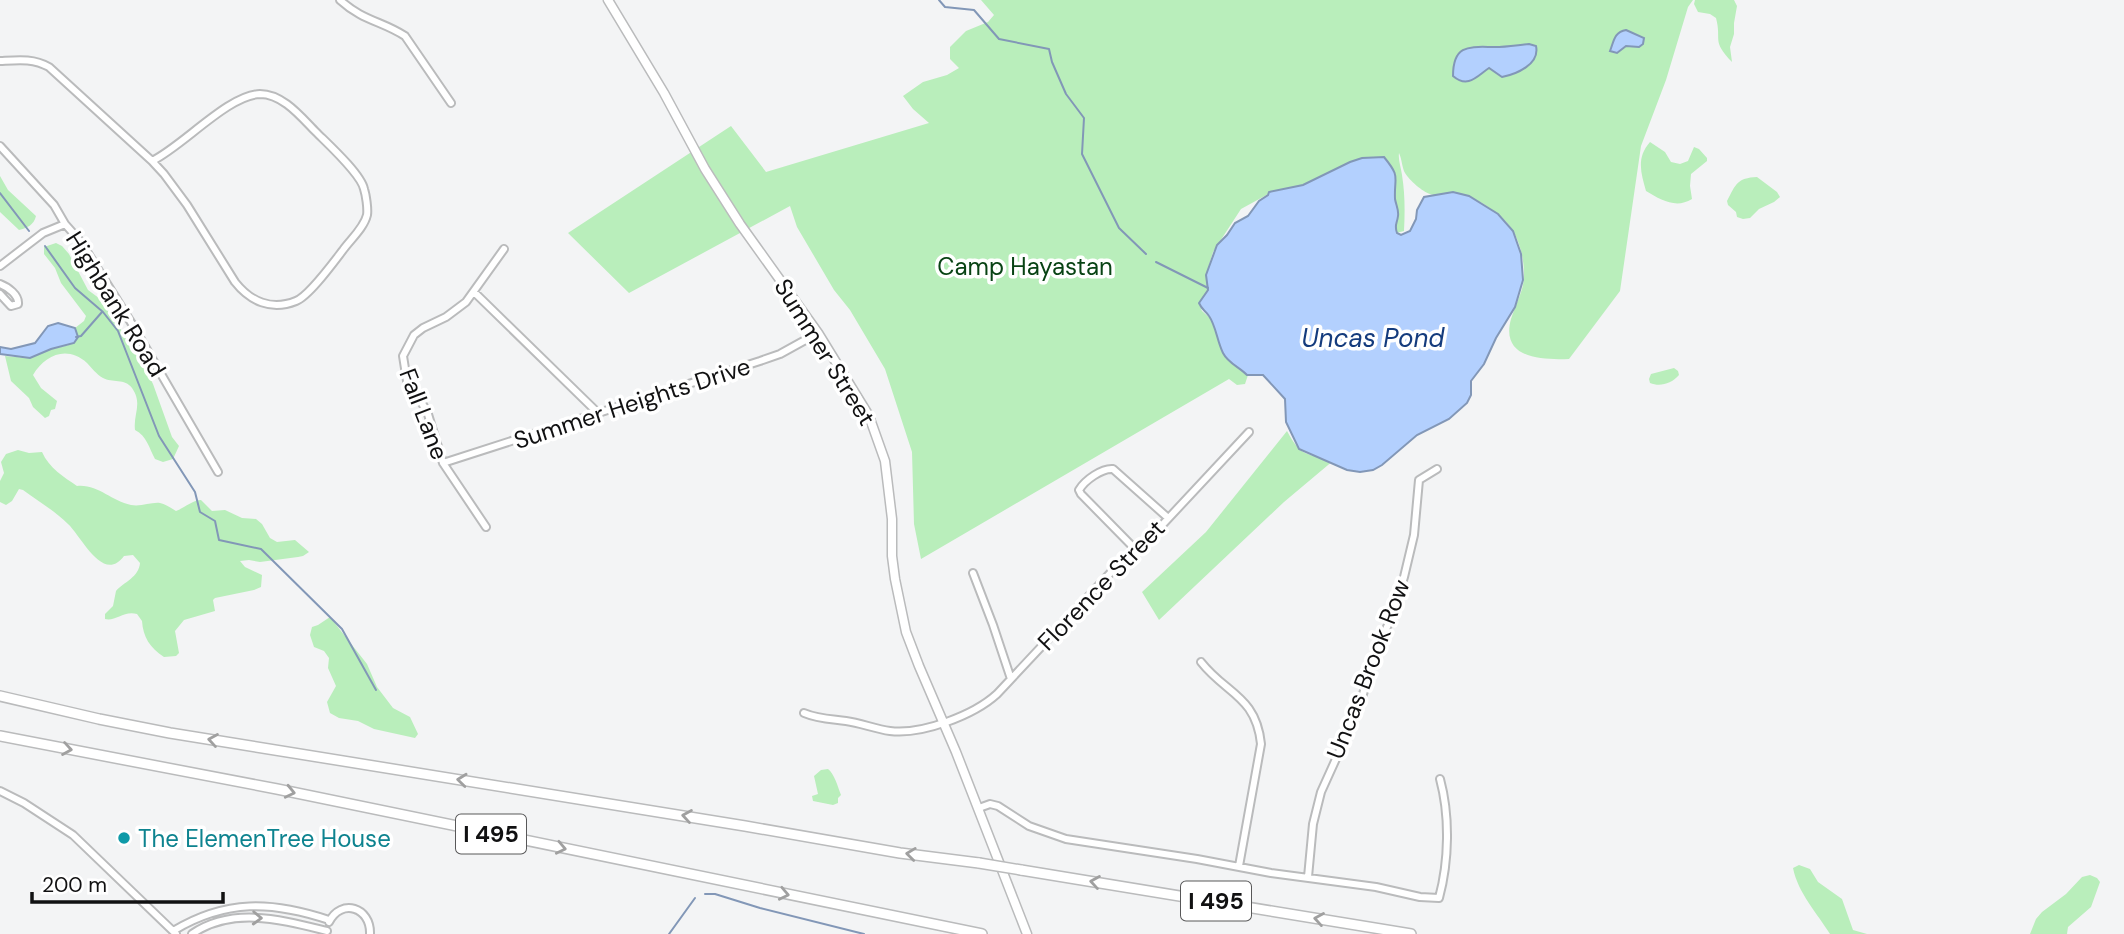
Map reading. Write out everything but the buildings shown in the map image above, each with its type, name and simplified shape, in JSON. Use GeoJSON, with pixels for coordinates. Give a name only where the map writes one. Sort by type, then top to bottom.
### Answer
{"type":"FeatureCollection","features":[{"type":"Feature","properties":{"kind":"highway","name":"I 495"},"geometry":{"type":"LineString","coordinates":[[0,696],[170,733],[1411,934]]}},
{"type":"Feature","properties":{"kind":"highway","name":"I 495"},"geometry":{"type":"LineString","coordinates":[[0,736],[277,789],[982,934]]}},
{"type":"Feature","properties":{"kind":"main road","name":"Summer Street"},"geometry":{"type":"LineString","coordinates":[[608,0],[719,191],[818,333],[869,416],[878,438],[887,476],[892,519],[892,556],[899,602],[911,646],[979,808],[1027,934]]}},
{"type":"Feature","properties":{"kind":"street"},"geometry":{"type":"LineString","coordinates":[[340,0],[354,12],[394,29],[405,37],[452,103]]}},
{"type":"Feature","properties":{"kind":"street"},"geometry":{"type":"LineString","coordinates":[[0,61],[23,58],[42,62],[152,161],[187,205],[234,282],[257,302],[269,305],[298,300],[327,271],[367,215],[364,187],[346,164],[282,101],[261,94],[225,109],[165,155],[152,161]]}},
{"type":"Feature","properties":{"kind":"street","name":"Highbank Road"},"geometry":{"type":"LineString","coordinates":[[0,146],[58,210],[65,224],[81,242],[218,472]]}},
{"type":"Feature","properties":{"kind":"street"},"geometry":{"type":"LineString","coordinates":[[0,266],[43,233],[65,224]]}},
{"type":"Feature","properties":{"kind":"street","name":"Fall Lane"},"geometry":{"type":"LineString","coordinates":[[486,527],[443,463],[427,411],[407,381],[403,356],[414,335],[455,311],[474,292],[505,249]]}},
{"type":"Feature","properties":{"kind":"street"},"geometry":{"type":"LineString","coordinates":[[0,284],[9,289],[18,303],[11,306],[0,294]]}},
{"type":"Feature","properties":{"kind":"street"},"geometry":{"type":"LineString","coordinates":[[474,292],[598,413]]}},
{"type":"Feature","properties":{"kind":"street","name":"Summer Heights Drive"},"geometry":{"type":"LineString","coordinates":[[443,463],[761,362],[818,333]]}},
{"type":"Feature","properties":{"kind":"street","name":"Florence Street"},"geometry":{"type":"LineString","coordinates":[[804,713],[817,718],[847,721],[890,731],[922,728],[982,706],[1249,432]]}},
{"type":"Feature","properties":{"kind":"street","name":"Uncas Brook Row"},"geometry":{"type":"LineString","coordinates":[[1308,877],[1313,824],[1321,792],[1359,708],[1374,656],[1405,577],[1414,535],[1419,480],[1437,468]]}},
{"type":"Feature","properties":{"kind":"street"},"geometry":{"type":"LineString","coordinates":[[1136,550],[1081,494],[1079,490],[1082,484],[1104,470],[1113,469],[1167,517]]}},
{"type":"Feature","properties":{"kind":"street"},"geometry":{"type":"LineString","coordinates":[[973,572],[1011,679]]}},
{"type":"Feature","properties":{"kind":"street"},"geometry":{"type":"LineString","coordinates":[[1201,662],[1246,704],[1255,717],[1259,730],[1261,744],[1239,866]]}},
{"type":"Feature","properties":{"kind":"street"},"geometry":{"type":"LineString","coordinates":[[979,808],[990,804],[998,806],[1029,826],[1066,839],[1438,898],[1445,871],[1446,807],[1440,779]]}},
{"type":"Feature","properties":{"kind":"street"},"geometry":{"type":"LineString","coordinates":[[0,791],[24,803],[73,835],[175,932],[192,919],[218,910],[248,905],[277,908],[329,920]]}},
{"type":"Feature","properties":{"kind":"street"},"geometry":{"type":"LineString","coordinates":[[192,934],[216,922],[246,917],[278,919],[327,932],[329,920],[335,913],[342,909],[356,909],[366,918],[370,934]]}},
{"type":"Feature","properties":{"kind":"green space","name":"Camp Hayastan"},"geometry":{"type":"Polygon","coordinates":[[[981,0],[1693,0],[1688,7],[1666,80],[1641,146],[1620,291],[1569,359],[1536,357],[1517,349],[1512,342],[1509,332],[1511,319],[1522,289],[1524,267],[1521,251],[1509,224],[1486,205],[1467,196],[1451,193],[1432,195],[1424,191],[1405,173],[1399,153],[1404,196],[1404,231],[1392,234],[1374,159],[1362,158],[1303,185],[1274,191],[1241,209],[1213,252],[1206,275],[1208,290],[1199,304],[1211,319],[1224,354],[1247,369],[1245,384],[1237,385],[1229,379],[921,559],[914,524],[912,452],[885,369],[797,227],[790,206],[629,293],[568,233],[731,126],[766,172],[929,123],[903,96],[923,82],[947,75],[959,68],[950,59],[950,47],[966,31],[988,22],[994,15],[981,0]]]}},
{"type":"Feature","properties":{"kind":"green space"},"geometry":{"type":"Polygon","coordinates":[[[1695,0],[1734,0],[1737,6],[1730,47],[1732,62],[1719,44],[1716,18],[1698,12],[1695,0]]]}},
{"type":"Feature","properties":{"kind":"green space"},"geometry":{"type":"Polygon","coordinates":[[[1650,142],[1665,152],[1671,162],[1680,164],[1688,161],[1694,147],[1707,158],[1707,161],[1691,174],[1692,199],[1674,203],[1646,191],[1641,160],[1650,142]]]}},
{"type":"Feature","properties":{"kind":"green space"},"geometry":{"type":"Polygon","coordinates":[[[0,176],[8,190],[36,216],[34,222],[27,227],[19,230],[0,212],[0,176]]]}},
{"type":"Feature","properties":{"kind":"green space"},"geometry":{"type":"Polygon","coordinates":[[[1757,177],[1780,197],[1759,209],[1750,218],[1737,217],[1727,201],[1738,183],[1757,177]]]}},
{"type":"Feature","properties":{"kind":"green space"},"geometry":{"type":"Polygon","coordinates":[[[56,243],[69,254],[88,290],[107,304],[142,362],[172,437],[179,446],[173,459],[163,462],[155,459],[145,439],[135,430],[137,399],[132,388],[126,383],[103,378],[72,354],[50,358],[33,375],[41,388],[57,401],[55,409],[45,418],[11,381],[5,356],[29,356],[74,343],[78,337],[75,328],[86,316],[61,283],[55,268],[44,254],[44,247],[56,243]]]}},
{"type":"Feature","properties":{"kind":"green space"},"geometry":{"type":"Polygon","coordinates":[[[1674,368],[1679,375],[1669,383],[1650,383],[1651,374],[1674,368]]]}},
{"type":"Feature","properties":{"kind":"green space"},"geometry":{"type":"Polygon","coordinates":[[[1287,431],[1296,446],[1305,453],[1334,460],[1284,502],[1159,620],[1142,592],[1206,532],[1287,431]]]}},
{"type":"Feature","properties":{"kind":"green space"},"geometry":{"type":"Polygon","coordinates":[[[18,450],[42,452],[62,476],[77,486],[98,490],[124,503],[160,503],[176,511],[201,500],[212,511],[225,510],[242,518],[256,519],[270,538],[277,542],[295,540],[309,552],[303,556],[260,562],[240,561],[245,567],[262,575],[261,587],[215,598],[215,611],[184,620],[175,631],[179,653],[176,656],[164,657],[148,642],[137,614],[105,619],[105,614],[113,606],[116,591],[134,576],[139,568],[140,563],[133,555],[124,556],[116,563],[108,565],[101,562],[63,519],[23,490],[19,489],[12,501],[6,505],[0,502],[0,481],[4,473],[1,462],[6,454],[18,450]]]}},
{"type":"Feature","properties":{"kind":"green space"},"geometry":{"type":"Polygon","coordinates":[[[330,617],[367,664],[377,687],[393,708],[410,717],[418,734],[415,738],[374,729],[330,713],[327,702],[336,686],[328,668],[329,658],[324,651],[314,647],[310,635],[312,627],[330,617]]]}},
{"type":"Feature","properties":{"kind":"green space"},"geometry":{"type":"Polygon","coordinates":[[[828,769],[841,795],[838,803],[833,805],[813,801],[812,796],[818,794],[814,776],[821,770],[828,769]]]}},
{"type":"Feature","properties":{"kind":"green space"},"geometry":{"type":"Polygon","coordinates":[[[1799,865],[1810,869],[1818,882],[1842,899],[1853,930],[1867,934],[1830,934],[1799,886],[1793,868],[1799,865]]]}},
{"type":"Feature","properties":{"kind":"green space"},"geometry":{"type":"Polygon","coordinates":[[[2090,875],[2100,882],[2091,907],[2068,927],[2067,934],[2030,934],[2042,912],[2066,894],[2082,877],[2090,875]]]}},
{"type":"Feature","properties":{"kind":"water"},"geometry":{"type":"Polygon","coordinates":[[[1626,30],[1644,38],[1643,44],[1639,47],[1626,46],[1617,53],[1610,51],[1617,35],[1626,30]]]}},
{"type":"Feature","properties":{"kind":"water"},"geometry":{"type":"Polygon","coordinates":[[[1529,44],[1536,46],[1534,58],[1526,67],[1514,73],[1502,77],[1489,68],[1468,81],[1458,80],[1453,76],[1456,58],[1465,49],[1529,44]]]}},
{"type":"Feature","properties":{"kind":"water","name":"Uncas Pond"},"geometry":{"type":"Polygon","coordinates":[[[1384,157],[1393,169],[1395,177],[1397,233],[1401,235],[1410,231],[1424,197],[1453,192],[1469,196],[1498,214],[1513,231],[1521,254],[1523,280],[1515,307],[1484,364],[1471,381],[1471,395],[1467,403],[1449,419],[1417,435],[1382,465],[1360,472],[1347,470],[1299,449],[1286,422],[1285,399],[1263,375],[1247,375],[1228,360],[1208,314],[1199,303],[1208,290],[1206,275],[1217,245],[1235,223],[1248,216],[1269,192],[1303,185],[1362,158],[1384,157]]]}},
{"type":"Feature","properties":{"kind":"water"},"geometry":{"type":"Polygon","coordinates":[[[58,323],[75,328],[78,337],[74,343],[30,358],[0,354],[0,347],[11,349],[35,343],[48,326],[58,323]]]}},
{"type":"Feature","properties":{"kind":"waterway"},"geometry":{"type":"LineString","coordinates":[[939,0],[945,7],[974,10],[999,39],[1049,49],[1066,94],[1084,118],[1082,154],[1119,228],[1146,254]]}},
{"type":"Feature","properties":{"kind":"waterway"},"geometry":{"type":"LineString","coordinates":[[0,193],[29,231]]}},
{"type":"Feature","properties":{"kind":"waterway"},"geometry":{"type":"LineString","coordinates":[[45,246],[75,288],[103,312],[118,331],[159,436],[195,492],[200,512],[215,521],[219,540],[261,549],[342,629],[376,690]]}},
{"type":"Feature","properties":{"kind":"waterway"},"geometry":{"type":"LineString","coordinates":[[1156,262],[1208,288]]}},
{"type":"Feature","properties":{"kind":"waterway"},"geometry":{"type":"LineString","coordinates":[[76,337],[81,336],[102,312]]}},
{"type":"Feature","properties":{"kind":"waterway"},"geometry":{"type":"LineString","coordinates":[[705,894],[715,894],[864,934]]}},
{"type":"Feature","properties":{"kind":"waterway"},"geometry":{"type":"LineString","coordinates":[[669,934],[695,898]]}},
{"type":"Feature","properties":{"kind":"place","name":"The ElemenTree House"},"geometry":{"type":"Point","coordinates":[124,838]}}]}
